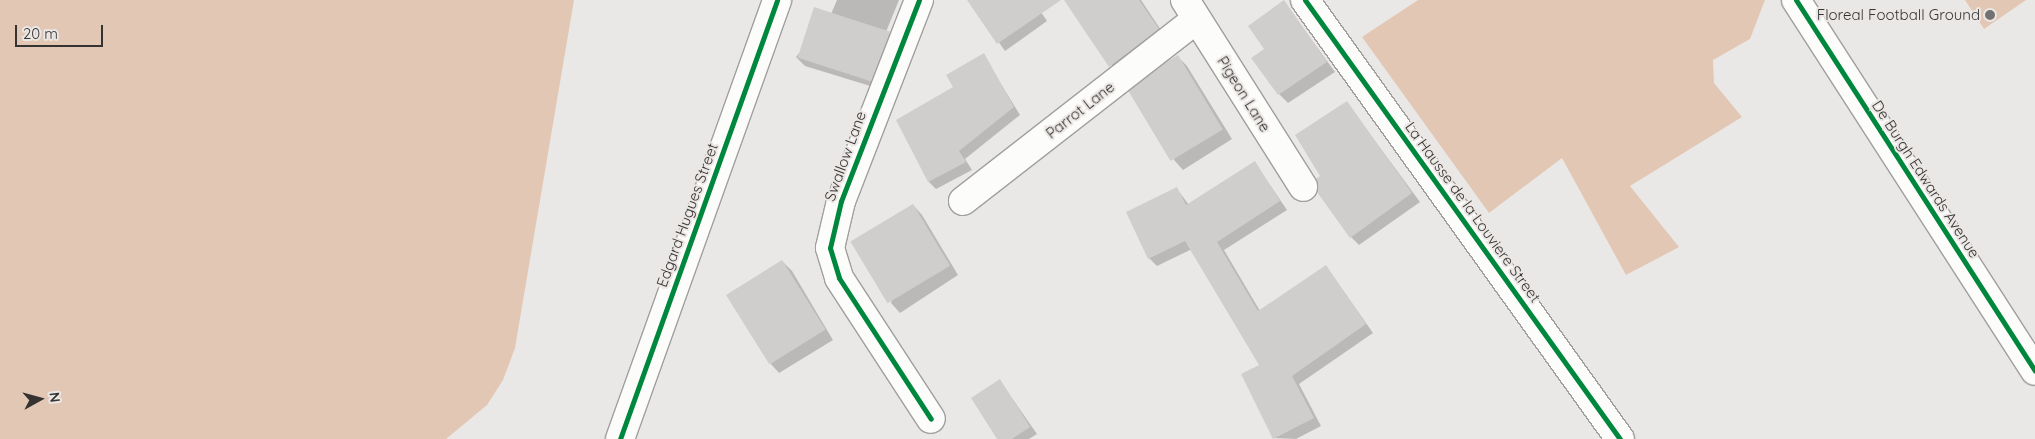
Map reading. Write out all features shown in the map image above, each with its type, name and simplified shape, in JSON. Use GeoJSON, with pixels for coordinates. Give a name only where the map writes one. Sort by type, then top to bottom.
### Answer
{"type":"FeatureCollection","features":[{"type":"Feature","properties":{"kind":"street","name":"Edgard Hugues Street"},"geometry":{"type":"LineString","coordinates":[[620,439],[778,0]]}},
{"type":"Feature","properties":{"kind":"street","name":"Swallow Lane"},"geometry":{"type":"LineString","coordinates":[[919,0],[841,201],[830,248],[839,278],[932,419]]}},
{"type":"Feature","properties":{"kind":"street","name":"La Hausse de la Louviere Street"},"geometry":{"type":"LineString","coordinates":[[1305,0],[1620,439]]}},
{"type":"Feature","properties":{"kind":"street","name":"De Burgh Edwards Avenue"},"geometry":{"type":"LineString","coordinates":[[1796,0],[2035,371]]}},
{"type":"Feature","properties":{"kind":"street","name":"Pigeon Lane"},"geometry":{"type":"LineString","coordinates":[[1191,9],[1303,188]]}},
{"type":"Feature","properties":{"kind":"street","name":"Parrot Lane"},"geometry":{"type":"LineString","coordinates":[[962,201],[1191,9]]}},
{"type":"Feature","properties":{"kind":"shaded area"},"geometry":{"type":"Polygon","coordinates":[[[0,0],[574,0],[515,348],[503,380],[487,405],[446,439],[0,439],[0,0]]]}},
{"type":"Feature","properties":{"kind":"shaded area"},"geometry":{"type":"Polygon","coordinates":[[[1418,0],[1765,0],[1750,39],[1713,60],[1714,83],[1742,117],[1630,186],[1679,247],[1626,275],[1562,158],[1489,213],[1362,37],[1418,0]]]}},
{"type":"Feature","properties":{"kind":"shaded area","name":"Floreal Football Ground"},"geometry":{"type":"Polygon","coordinates":[[[1965,0],[2026,0],[1984,29],[1965,0]]]}},
{"type":"Feature","properties":{"kind":"building"},"geometry":{"type":"Polygon","coordinates":[[[967,0],[1061,0],[997,44],[967,0]]]}},
{"type":"Feature","properties":{"kind":"building"},"geometry":{"type":"Polygon","coordinates":[[[1064,0],[1139,0],[1159,29],[1109,67],[1064,0]]]}},
{"type":"Feature","properties":{"kind":"building"},"geometry":{"type":"Polygon","coordinates":[[[1284,0],[1327,62],[1278,95],[1251,58],[1264,49],[1248,26],[1284,0]]]}},
{"type":"Feature","properties":{"kind":"building"},"geometry":{"type":"Polygon","coordinates":[[[814,7],[890,32],[874,82],[798,57],[814,7]]]}},
{"type":"Feature","properties":{"kind":"building"},"geometry":{"type":"Polygon","coordinates":[[[984,53],[1014,107],[959,151],[966,162],[928,182],[896,120],[953,87],[946,75],[984,53]]]}},
{"type":"Feature","properties":{"kind":"building"},"geometry":{"type":"Polygon","coordinates":[[[1178,55],[1223,130],[1171,161],[1126,86],[1178,55]]]}},
{"type":"Feature","properties":{"kind":"building"},"geometry":{"type":"Polygon","coordinates":[[[1347,101],[1412,193],[1350,238],[1317,192],[1316,179],[1320,176],[1295,135],[1347,101]]]}},
{"type":"Feature","properties":{"kind":"building"},"geometry":{"type":"Polygon","coordinates":[[[1255,161],[1280,201],[1217,242],[1258,311],[1326,265],[1366,324],[1292,376],[1314,418],[1273,439],[1241,374],[1259,365],[1185,241],[1148,259],[1126,212],[1177,187],[1186,205],[1255,161]]]}},
{"type":"Feature","properties":{"kind":"building"},"geometry":{"type":"Polygon","coordinates":[[[913,204],[950,266],[888,303],[850,242],[913,204]]]}},
{"type":"Feature","properties":{"kind":"building"},"geometry":{"type":"Polygon","coordinates":[[[782,260],[825,330],[769,365],[726,295],[782,260]]]}},
{"type":"Feature","properties":{"kind":"building"},"geometry":{"type":"Polygon","coordinates":[[[1000,379],[1030,427],[1012,439],[997,439],[971,398],[1000,379]]]}},
{"type":"Feature","properties":{"kind":"cycle path"},"geometry":{"type":"LineString","coordinates":[[620,439],[777,0]]}},
{"type":"Feature","properties":{"kind":"cycle path"},"geometry":{"type":"LineString","coordinates":[[919,0],[841,201],[830,248],[839,278],[931,419]]}},
{"type":"Feature","properties":{"kind":"cycle path"},"geometry":{"type":"LineString","coordinates":[[1305,0],[1620,439]]}},
{"type":"Feature","properties":{"kind":"cycle path"},"geometry":{"type":"LineString","coordinates":[[1796,0],[2035,371]]}},
{"type":"Feature","properties":{"kind":"place","name":"Floreal Football Ground"},"geometry":{"type":"Point","coordinates":[1990,15]}}]}
